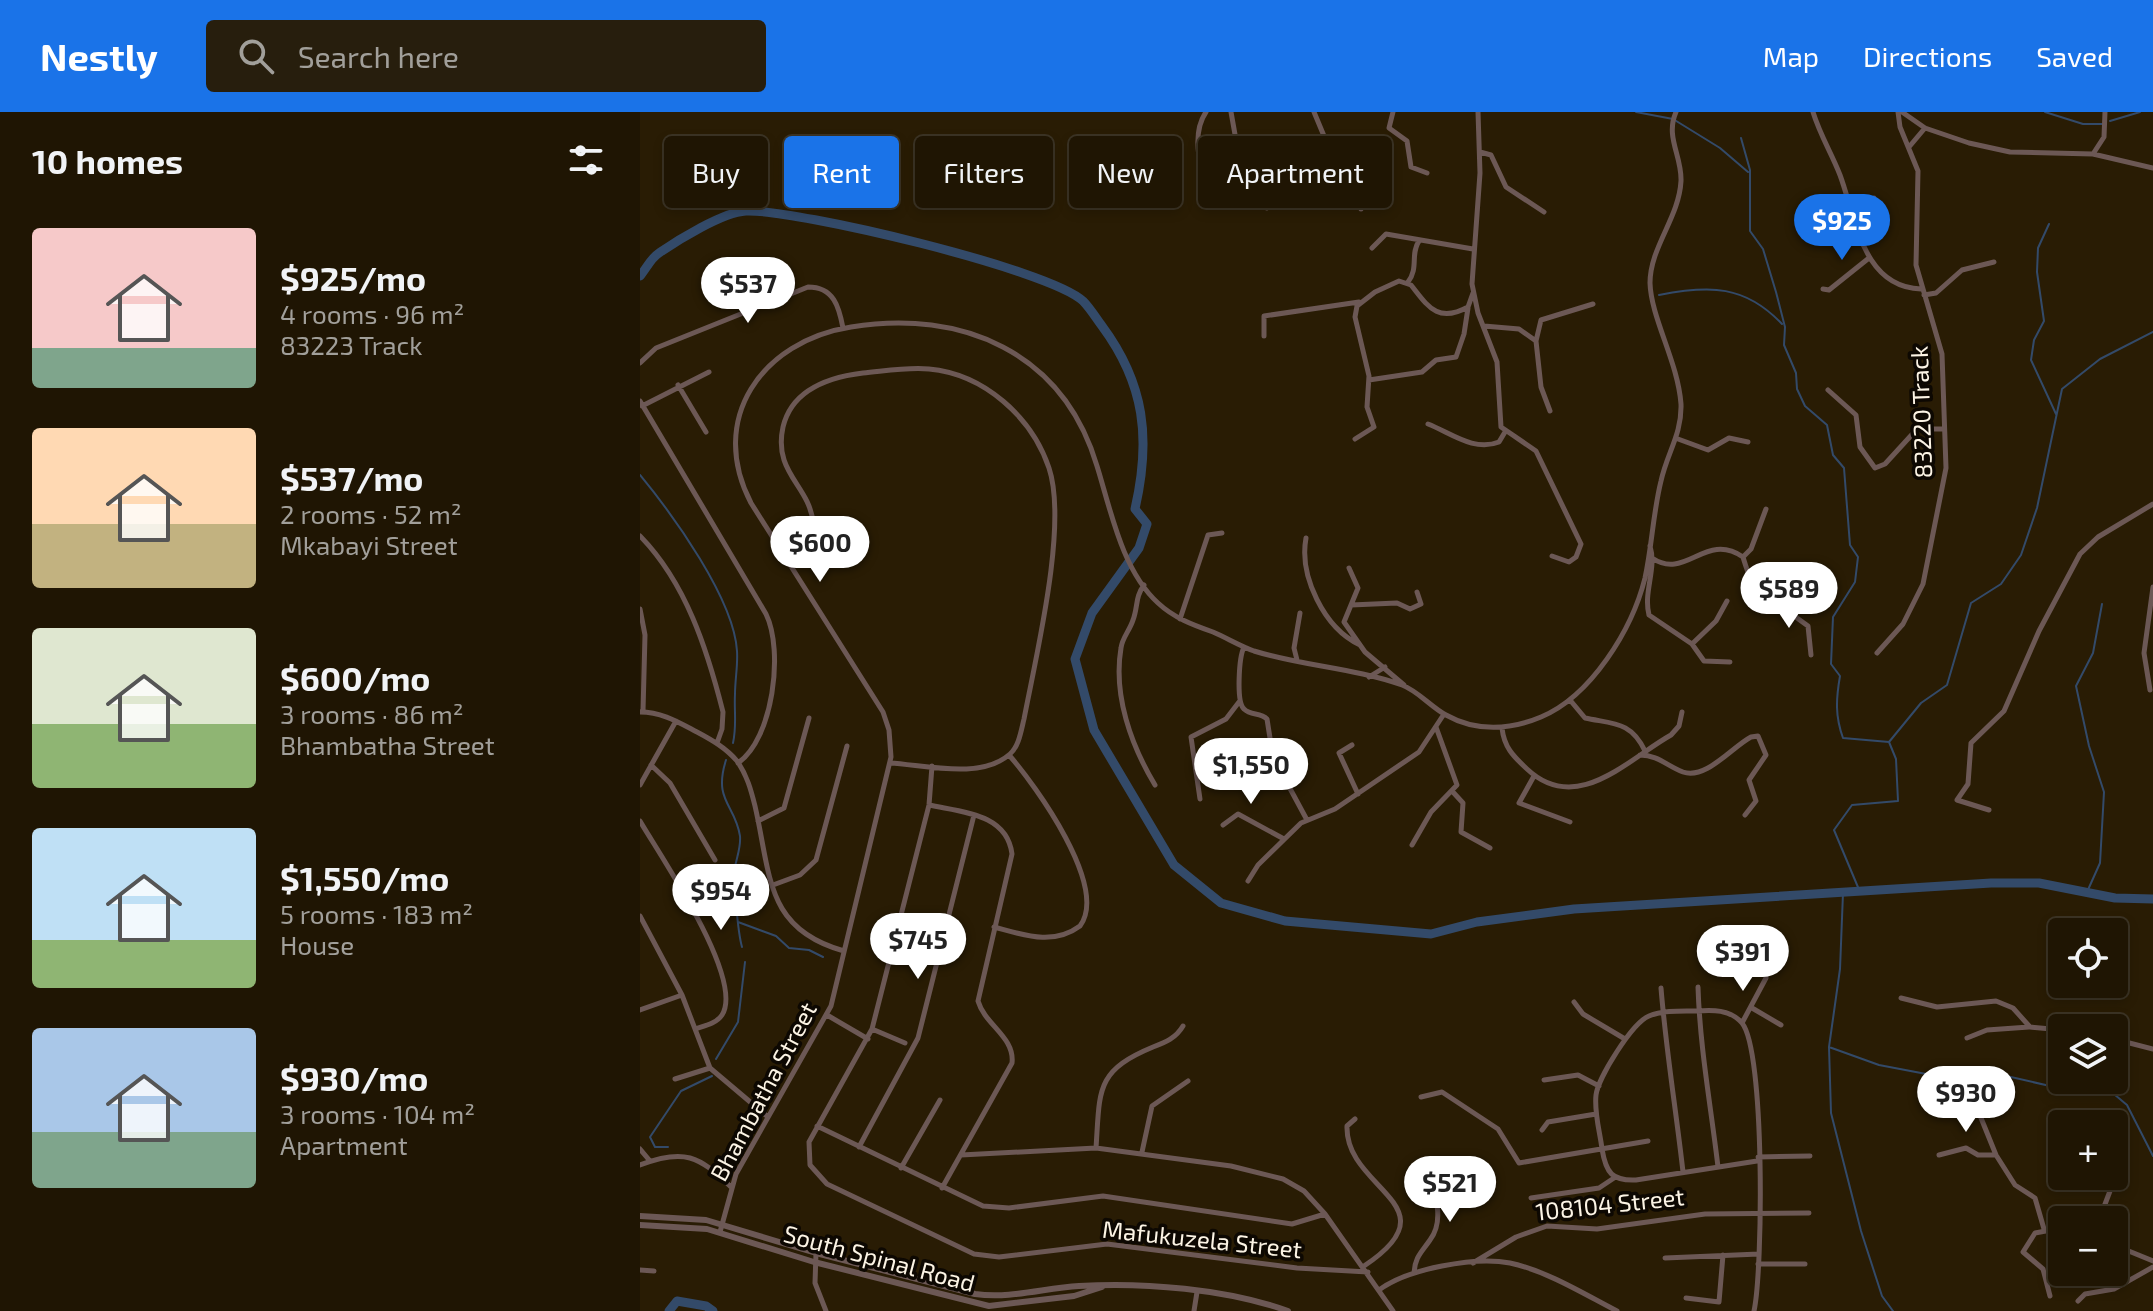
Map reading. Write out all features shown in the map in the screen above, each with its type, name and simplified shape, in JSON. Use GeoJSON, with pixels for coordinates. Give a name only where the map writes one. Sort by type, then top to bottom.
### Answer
{"type":"FeatureCollection","features":[{"type":"Feature","properties":{"kind":"street"},"geometry":{"type":"LineString","coordinates":[[1198,136],[1199,123],[1206,112]]}},
{"type":"Feature","properties":{"kind":"street"},"geometry":{"type":"LineString","coordinates":[[1231,112],[1235,136]]}},
{"type":"Feature","properties":{"kind":"street"},"geometry":{"type":"LineString","coordinates":[[1314,112],[1334,160],[1361,180],[1361,209]]}},
{"type":"Feature","properties":{"kind":"street"},"geometry":{"type":"LineString","coordinates":[[1393,112],[1389,128],[1407,141],[1411,167],[1427,173]]}},
{"type":"Feature","properties":{"kind":"street"},"geometry":{"type":"LineString","coordinates":[[1478,112],[1480,152],[1473,292],[1497,362],[1501,424],[1505,432],[1536,451],[1579,539],[1581,547],[1574,559],[1562,562],[1552,556]]}},
{"type":"Feature","properties":{"kind":"street"},"geometry":{"type":"LineString","coordinates":[[1306,538],[1305,553],[1319,603],[1336,627],[1405,686],[1444,714],[1483,727],[1502,728],[1537,719],[1570,700],[1623,631],[1644,580],[1661,478],[1678,439],[1681,417],[1678,382],[1650,287],[1653,264],[1679,200],[1681,167],[1671,131],[1676,112]]}},
{"type":"Feature","properties":{"kind":"street"},"geometry":{"type":"LineString","coordinates":[[1813,112],[1841,177],[1855,227],[1869,258],[1889,279],[1922,292],[1936,293],[1962,270],[1994,262]]}},
{"type":"Feature","properties":{"kind":"street"},"geometry":{"type":"LineString","coordinates":[[1898,112],[1925,128],[1956,140],[2010,152],[2093,154],[2153,168]]}},
{"type":"Feature","properties":{"kind":"street","name":"83220 Track"},"geometry":{"type":"LineString","coordinates":[[1877,653],[1903,624],[1924,580],[1929,539],[1945,475],[1942,354],[1919,280],[1915,248],[1918,171],[1898,112]]}},
{"type":"Feature","properties":{"kind":"street"},"geometry":{"type":"LineString","coordinates":[[2093,154],[2104,137],[2105,112]]}},
{"type":"Feature","properties":{"kind":"street"},"geometry":{"type":"LineString","coordinates":[[1909,147],[1925,128]]}},
{"type":"Feature","properties":{"kind":"street"},"geometry":{"type":"LineString","coordinates":[[1480,152],[1489,154],[1500,168],[1506,187],[1544,212]]}},
{"type":"Feature","properties":{"kind":"street"},"geometry":{"type":"LineString","coordinates":[[1855,227],[1875,214],[1874,198]]}},
{"type":"Feature","properties":{"kind":"street"},"geometry":{"type":"LineString","coordinates":[[1372,248],[1383,234],[1473,249]]}},
{"type":"Feature","properties":{"kind":"street"},"geometry":{"type":"LineString","coordinates":[[1408,282],[1416,270],[1414,249],[1420,240]]}},
{"type":"Feature","properties":{"kind":"street"},"geometry":{"type":"LineString","coordinates":[[1823,289],[1829,290],[1869,258]]}},
{"type":"Feature","properties":{"kind":"street"},"geometry":{"type":"LineString","coordinates":[[1909,288],[1919,280]]}},
{"type":"Feature","properties":{"kind":"street"},"geometry":{"type":"LineString","coordinates":[[1264,336],[1264,316],[1360,302],[1393,283],[1408,282]]}},
{"type":"Feature","properties":{"kind":"street"},"geometry":{"type":"LineString","coordinates":[[1408,282],[1429,309],[1453,311],[1468,307]]}},
{"type":"Feature","properties":{"kind":"street"},"geometry":{"type":"LineString","coordinates":[[640,363],[656,348],[808,287],[819,288],[833,297],[843,328]]}},
{"type":"Feature","properties":{"kind":"street"},"geometry":{"type":"LineString","coordinates":[[1369,380],[1422,372],[1438,359],[1456,357],[1473,292]]}},
{"type":"Feature","properties":{"kind":"street"},"geometry":{"type":"LineString","coordinates":[[1355,439],[1374,427],[1366,402],[1369,380],[1355,317],[1360,302]]}},
{"type":"Feature","properties":{"kind":"street"},"geometry":{"type":"LineString","coordinates":[[1550,411],[1541,387],[1536,341],[1541,320],[1593,304]]}},
{"type":"Feature","properties":{"kind":"street","name":"Bhambatha Street"},"geometry":{"type":"LineString","coordinates":[[721,1228],[731,1187],[827,1015],[890,763],[891,740],[883,712],[740,479],[736,459],[740,413],[753,384],[781,355],[808,340],[843,328],[910,322],[956,328],[991,340],[1029,364],[1058,391],[1077,419],[1133,569],[1156,601],[1180,619],[1244,647],[1405,686]]}},
{"type":"Feature","properties":{"kind":"street"},"geometry":{"type":"LineString","coordinates":[[1484,326],[1519,329],[1536,341]]}},
{"type":"Feature","properties":{"kind":"street"},"geometry":{"type":"LineString","coordinates":[[782,552],[807,535],[813,522],[784,462],[784,426],[792,408],[817,385],[837,376],[932,369],[973,382],[1008,405],[1023,420],[1043,452],[1050,471],[1056,510],[1024,719],[1009,755],[981,767],[890,763]]}},
{"type":"Feature","properties":{"kind":"street"},"geometry":{"type":"LineString","coordinates":[[709,372],[641,404],[766,614],[774,634],[776,670],[762,725],[752,751],[738,763]]}},
{"type":"Feature","properties":{"kind":"street"},"geometry":{"type":"LineString","coordinates":[[678,385],[706,432]]}},
{"type":"Feature","properties":{"kind":"street"},"geometry":{"type":"LineString","coordinates":[[1828,390],[1856,415],[1861,451],[1875,468],[1885,464],[1917,429],[1944,429]]}},
{"type":"Feature","properties":{"kind":"street"},"geometry":{"type":"LineString","coordinates":[[1428,424],[1453,437],[1483,445],[1499,442],[1505,432]]}},
{"type":"Feature","properties":{"kind":"street"},"geometry":{"type":"LineString","coordinates":[[1678,439],[1708,450],[1729,438],[1748,442]]}},
{"type":"Feature","properties":{"kind":"street"},"geometry":{"type":"LineString","coordinates":[[1989,810],[1957,800],[1969,778],[1971,743],[2004,711],[2039,631],[2080,554],[2098,537],[2153,504]]}},
{"type":"Feature","properties":{"kind":"street"},"geometry":{"type":"LineString","coordinates":[[1743,557],[1749,552],[1766,509]]}},
{"type":"Feature","properties":{"kind":"street"},"geometry":{"type":"LineString","coordinates":[[1180,619],[1208,535],[1222,533]]}},
{"type":"Feature","properties":{"kind":"street"},"geometry":{"type":"LineString","coordinates":[[640,536],[673,575],[690,611],[723,712],[717,743]]}},
{"type":"Feature","properties":{"kind":"street"},"geometry":{"type":"LineString","coordinates":[[1649,545],[1652,558],[1647,600],[1649,615],[1692,644],[1704,661],[1730,662]]}},
{"type":"Feature","properties":{"kind":"street"},"geometry":{"type":"LineString","coordinates":[[1652,558],[1663,564],[1681,563],[1712,548],[1731,551],[1743,557],[1752,588],[1763,597],[1780,600],[1793,593],[1812,574],[1817,582],[1814,594]]}},
{"type":"Feature","properties":{"kind":"street"},"geometry":{"type":"LineString","coordinates":[[1349,568],[1358,588],[1344,622],[1361,646]]}},
{"type":"Feature","properties":{"kind":"street"},"geometry":{"type":"LineString","coordinates":[[1145,587],[1138,594],[1134,617],[1121,646],[1119,683],[1130,733],[1155,785]]}},
{"type":"Feature","properties":{"kind":"street"},"geometry":{"type":"LineString","coordinates":[[2150,690],[2144,653],[2153,587]]}},
{"type":"Feature","properties":{"kind":"street"},"geometry":{"type":"LineString","coordinates":[[1350,605],[1397,603],[1410,609],[1421,604],[1417,592]]}},
{"type":"Feature","properties":{"kind":"street"},"geometry":{"type":"LineString","coordinates":[[1780,600],[1786,610],[1808,626],[1811,655]]}},
{"type":"Feature","properties":{"kind":"street"},"geometry":{"type":"LineString","coordinates":[[1692,644],[1716,621],[1727,601]]}},
{"type":"Feature","properties":{"kind":"street"},"geometry":{"type":"LineString","coordinates":[[640,609],[645,635],[642,712],[676,721],[717,743],[738,763],[748,783],[773,885],[784,914],[800,933],[844,951]]}},
{"type":"Feature","properties":{"kind":"street"},"geometry":{"type":"LineString","coordinates":[[1297,660],[1294,645],[1300,613]]}},
{"type":"Feature","properties":{"kind":"street"},"geometry":{"type":"LineString","coordinates":[[1244,647],[1238,662],[1240,701],[1246,711],[1267,719],[1273,757],[1307,820]]}},
{"type":"Feature","properties":{"kind":"street"},"geometry":{"type":"LineString","coordinates":[[1369,677],[1385,667]]}},
{"type":"Feature","properties":{"kind":"street"},"geometry":{"type":"LineString","coordinates":[[1570,700],[1585,718],[1627,727],[1643,753],[1681,771],[1694,773],[1708,768],[1739,743],[1758,736],[1766,755],[1749,780],[1756,801],[1745,815]]}},
{"type":"Feature","properties":{"kind":"street"},"geometry":{"type":"LineString","coordinates":[[1200,799],[1191,737],[1229,717],[1240,701]]}},
{"type":"Feature","properties":{"kind":"street"},"geometry":{"type":"LineString","coordinates":[[1502,728],[1508,750],[1534,776],[1555,784],[1594,783],[1614,775],[1676,730],[1682,712]]}},
{"type":"Feature","properties":{"kind":"street"},"geometry":{"type":"LineString","coordinates":[[1248,881],[1255,868],[1307,820],[1328,813],[1419,752],[1444,714]]}},
{"type":"Feature","properties":{"kind":"street"},"geometry":{"type":"LineString","coordinates":[[758,821],[784,808],[809,718]]}},
{"type":"Feature","properties":{"kind":"street"},"geometry":{"type":"LineString","coordinates":[[640,785],[676,721]]}},
{"type":"Feature","properties":{"kind":"street"},"geometry":{"type":"LineString","coordinates":[[1412,845],[1431,812],[1452,791],[1456,781],[1436,726]]}},
{"type":"Feature","properties":{"kind":"street"},"geometry":{"type":"LineString","coordinates":[[1352,745],[1339,753],[1358,794]]}},
{"type":"Feature","properties":{"kind":"street"},"geometry":{"type":"LineString","coordinates":[[773,885],[800,875],[816,860],[847,746]]}},
{"type":"Feature","properties":{"kind":"street"},"geometry":{"type":"LineString","coordinates":[[994,927],[1040,938],[1060,937],[1080,926],[1089,905],[1084,883],[1040,791],[1009,755]]}},
{"type":"Feature","properties":{"kind":"street"},"geometry":{"type":"LineString","coordinates":[[651,765],[670,783],[715,860]]}},
{"type":"Feature","properties":{"kind":"street","name":"Mafukuzela Street"},"geometry":{"type":"LineString","coordinates":[[932,766],[929,805],[872,1029],[817,1126],[807,1153],[810,1165],[821,1180],[974,1254],[999,1257],[1115,1245],[1325,1271],[1366,1269]]}},
{"type":"Feature","properties":{"kind":"street"},"geometry":{"type":"LineString","coordinates":[[1534,776],[1519,803],[1570,822]]}},
{"type":"Feature","properties":{"kind":"street"},"geometry":{"type":"LineString","coordinates":[[1452,791],[1463,803],[1461,832],[1490,848]]}},
{"type":"Feature","properties":{"kind":"street"},"geometry":{"type":"LineString","coordinates":[[929,805],[974,815],[1001,827],[1011,850],[978,1001],[984,1014],[1011,1047],[1012,1063],[942,1188]]}},
{"type":"Feature","properties":{"kind":"street"},"geometry":{"type":"LineString","coordinates":[[1223,825],[1238,814],[1284,839]]}},
{"type":"Feature","properties":{"kind":"street"},"geometry":{"type":"LineString","coordinates":[[859,1147],[906,1066],[918,1038],[974,815]]}},
{"type":"Feature","properties":{"kind":"street"},"geometry":{"type":"LineString","coordinates":[[640,821],[725,975],[724,1012],[718,1020],[695,1029]]}},
{"type":"Feature","properties":{"kind":"street"},"geometry":{"type":"LineString","coordinates":[[640,916],[682,995],[710,1068],[768,1117]]}},
{"type":"Feature","properties":{"kind":"street"},"geometry":{"type":"LineString","coordinates":[[1742,1023],[1766,978]]}},
{"type":"Feature","properties":{"kind":"street"},"geometry":{"type":"LineString","coordinates":[[1698,987],[1700,1053],[1710,1092],[1718,1167]]}},
{"type":"Feature","properties":{"kind":"street"},"geometry":{"type":"LineString","coordinates":[[1661,988],[1683,1172]]}},
{"type":"Feature","properties":{"kind":"street"},"geometry":{"type":"LineString","coordinates":[[640,1010],[682,995]]}},
{"type":"Feature","properties":{"kind":"street"},"geometry":{"type":"LineString","coordinates":[[1901,998],[1937,1007],[1996,1001],[2013,1008],[2030,1027]]}},
{"type":"Feature","properties":{"kind":"street"},"geometry":{"type":"LineString","coordinates":[[1574,1002],[1578,1010],[1625,1039]]}},
{"type":"Feature","properties":{"kind":"street"},"geometry":{"type":"LineString","coordinates":[[1752,1008],[1781,1025]]}},
{"type":"Feature","properties":{"kind":"street"},"geometry":{"type":"LineString","coordinates":[[1614,1178],[1607,1170],[1596,1114],[1599,1086],[1625,1039],[1644,1018],[1663,1013],[1722,1011],[1742,1023],[1752,1055],[1758,1159],[1759,1254],[1754,1311]]}},
{"type":"Feature","properties":{"kind":"street"},"geometry":{"type":"LineString","coordinates":[[827,1015],[868,1039]]}},
{"type":"Feature","properties":{"kind":"street"},"geometry":{"type":"LineString","coordinates":[[1096,1148],[1101,1094],[1110,1073],[1120,1062],[1175,1037],[1183,1026]]}},
{"type":"Feature","properties":{"kind":"street"},"geometry":{"type":"LineString","coordinates":[[872,1029],[905,1043]]}},
{"type":"Feature","properties":{"kind":"street"},"geometry":{"type":"LineString","coordinates":[[1967,1038],[1987,1030],[2048,1029]]}},
{"type":"Feature","properties":{"kind":"street"},"geometry":{"type":"LineString","coordinates":[[2128,1043],[2153,1049]]}},
{"type":"Feature","properties":{"kind":"street"},"geometry":{"type":"LineString","coordinates":[[675,1079],[710,1068]]}},
{"type":"Feature","properties":{"kind":"street"},"geometry":{"type":"LineString","coordinates":[[1544,1080],[1578,1075],[1599,1086]]}},
{"type":"Feature","properties":{"kind":"street"},"geometry":{"type":"LineString","coordinates":[[1142,1152],[1152,1106],[1188,1081]]}},
{"type":"Feature","properties":{"kind":"street"},"geometry":{"type":"LineString","coordinates":[[1421,1097],[1442,1092],[1493,1125],[1519,1163],[1648,1141]]}},
{"type":"Feature","properties":{"kind":"street"},"geometry":{"type":"LineString","coordinates":[[1947,1096],[1955,1109],[1973,1108],[1979,1113],[1996,1155],[2015,1185],[2033,1196],[2044,1229]]}},
{"type":"Feature","properties":{"kind":"street"},"geometry":{"type":"LineString","coordinates":[[901,1168],[940,1100]]}},
{"type":"Feature","properties":{"kind":"street"},"geometry":{"type":"LineString","coordinates":[[1542,1130],[1548,1122],[1596,1114]]}},
{"type":"Feature","properties":{"kind":"street"},"geometry":{"type":"LineString","coordinates":[[1355,1119],[1347,1125],[1348,1144],[1358,1162],[1392,1199],[1402,1225],[1391,1245],[1366,1269]]}},
{"type":"Feature","properties":{"kind":"street"},"geometry":{"type":"LineString","coordinates":[[817,1126],[976,1204],[999,1208],[1103,1196],[1292,1224],[1325,1214]]}},
{"type":"Feature","properties":{"kind":"street"},"geometry":{"type":"LineString","coordinates":[[961,1155],[1096,1148],[1231,1166],[1283,1179],[1304,1191],[1325,1214],[1393,1311]]}},
{"type":"Feature","properties":{"kind":"street"},"geometry":{"type":"LineString","coordinates":[[1939,1155],[1966,1148],[1978,1155],[1996,1155]]}},
{"type":"Feature","properties":{"kind":"street"},"geometry":{"type":"LineString","coordinates":[[640,1149],[650,1161]]}},
{"type":"Feature","properties":{"kind":"street"},"geometry":{"type":"LineString","coordinates":[[640,1165],[677,1156],[697,1158],[731,1187]]}},
{"type":"Feature","properties":{"kind":"street"},"geometry":{"type":"LineString","coordinates":[[1531,1198],[1599,1188],[1614,1178],[1636,1180],[1758,1159],[1810,1156]]}},
{"type":"Feature","properties":{"kind":"street"},"geometry":{"type":"LineString","coordinates":[[1414,1273],[1417,1257],[1433,1237],[1438,1213],[1428,1173]]}},
{"type":"Feature","properties":{"kind":"street","name":"108104 Street"},"geometry":{"type":"LineString","coordinates":[[1473,1263],[1516,1237],[1547,1226],[1597,1229],[1705,1214],[1809,1213]]}},
{"type":"Feature","properties":{"kind":"street","name":"South Spinal Road"},"geometry":{"type":"LineString","coordinates":[[640,1216],[682,1216],[988,1295],[1109,1285],[1197,1292],[1288,1311]]}},
{"type":"Feature","properties":{"kind":"street","name":"South Spinal Road"},"geometry":{"type":"LineString","coordinates":[[640,1225],[721,1228],[814,1262],[989,1306],[1074,1296],[1109,1285]]}},
{"type":"Feature","properties":{"kind":"street"},"geometry":{"type":"LineString","coordinates":[[2048,1229],[2030,1236],[2023,1252],[2043,1269],[2050,1296]]}},
{"type":"Feature","properties":{"kind":"street"},"geometry":{"type":"LineString","coordinates":[[2128,1251],[2153,1261]]}},
{"type":"Feature","properties":{"kind":"street"},"geometry":{"type":"LineString","coordinates":[[816,1253],[816,1288],[826,1311]]}},
{"type":"Feature","properties":{"kind":"street"},"geometry":{"type":"LineString","coordinates":[[1665,1258],[1759,1254]]}},
{"type":"Feature","properties":{"kind":"street"},"geometry":{"type":"LineString","coordinates":[[1686,1298],[1712,1304],[1719,1302],[1723,1255]]}},
{"type":"Feature","properties":{"kind":"street"},"geometry":{"type":"LineString","coordinates":[[1379,1290],[1414,1273],[1473,1263],[1512,1264],[1617,1311]]}},
{"type":"Feature","properties":{"kind":"street"},"geometry":{"type":"LineString","coordinates":[[1758,1264],[1805,1264]]}},
{"type":"Feature","properties":{"kind":"street"},"geometry":{"type":"LineString","coordinates":[[2128,1280],[2153,1267]]}},
{"type":"Feature","properties":{"kind":"street"},"geometry":{"type":"LineString","coordinates":[[640,1270],[654,1271]]}},
{"type":"Feature","properties":{"kind":"street"},"geometry":{"type":"LineString","coordinates":[[2078,1301],[2082,1295],[2109,1291],[2118,1286]]}},
{"type":"Feature","properties":{"kind":"street"},"geometry":{"type":"LineString","coordinates":[[1194,1311],[1197,1292]]}},
{"type":"Feature","properties":{"kind":"waterway"},"geometry":{"type":"LineString","coordinates":[[1636,112],[1673,119],[1720,148],[1748,172]]}},
{"type":"Feature","properties":{"kind":"waterway"},"geometry":{"type":"LineString","coordinates":[[2045,112],[2083,124],[2104,124]]}},
{"type":"Feature","properties":{"kind":"waterway"},"geometry":{"type":"LineString","coordinates":[[2110,121],[2140,112]]}},
{"type":"Feature","properties":{"kind":"waterway"},"geometry":{"type":"LineString","coordinates":[[1741,138],[1750,170],[1750,231],[1763,249],[1776,292],[1785,327],[1784,345],[1796,373],[1797,389],[1805,406],[1827,425],[1833,455],[1844,468],[1850,545],[1858,557],[1855,582],[1833,617],[1831,664],[1840,676],[1837,707],[1840,730],[1843,738],[1889,742],[1896,759],[1898,801],[1852,805],[1834,830],[1860,892]]}},
{"type":"Feature","properties":{"kind":"waterway"},"geometry":{"type":"LineString","coordinates":[[640,276],[656,255],[677,241],[713,221],[746,211],[866,230],[975,258],[1061,288],[1086,304],[1116,348],[1136,391],[1141,413],[1143,459],[1135,509],[1147,524],[1139,548],[1092,613],[1075,659],[1094,730],[1174,865],[1221,903],[1285,921],[1431,934],[1477,922],[1574,909],[1991,883],[2039,883],[2115,898],[2153,899]]}},
{"type":"Feature","properties":{"kind":"waterway"},"geometry":{"type":"LineString","coordinates":[[2049,224],[2038,248],[2037,272],[2044,321],[2034,340],[2031,360],[2056,414]]}},
{"type":"Feature","properties":{"kind":"waterway"},"geometry":{"type":"LineString","coordinates":[[1659,295],[1711,289],[1726,291],[1754,302],[1782,324]]}},
{"type":"Feature","properties":{"kind":"waterway"},"geometry":{"type":"LineString","coordinates":[[1889,742],[1921,703],[1947,685],[1971,603],[2001,584],[2021,555],[2037,508],[2062,389],[2100,359],[2153,332]]}},
{"type":"Feature","properties":{"kind":"waterway"},"geometry":{"type":"LineString","coordinates":[[640,475],[700,558],[733,630],[737,656],[733,743]]}},
{"type":"Feature","properties":{"kind":"waterway"},"geometry":{"type":"LineString","coordinates":[[2087,892],[2100,863],[2104,792],[2089,746],[2076,686],[2093,653],[2102,604]]}},
{"type":"Feature","properties":{"kind":"waterway"},"geometry":{"type":"LineString","coordinates":[[726,760],[723,794],[740,836],[735,883],[742,947]]}},
{"type":"Feature","properties":{"kind":"waterway"},"geometry":{"type":"LineString","coordinates":[[1843,893],[1840,969],[1829,1047],[1831,1113],[1861,1231],[1882,1296],[1893,1311]]}},
{"type":"Feature","properties":{"kind":"waterway"},"geometry":{"type":"LineString","coordinates":[[738,922],[776,936],[789,948],[809,950],[823,957]]}},
{"type":"Feature","properties":{"kind":"waterway"},"geometry":{"type":"LineString","coordinates":[[716,1059],[738,1022],[745,962]]}},
{"type":"Feature","properties":{"kind":"waterway"},"geometry":{"type":"LineString","coordinates":[[1829,1047],[1879,1065],[1942,1077],[1958,1079],[1989,1072],[2050,1086],[2102,1084],[2127,1105],[2153,1156]]}},
{"type":"Feature","properties":{"kind":"waterway"},"geometry":{"type":"LineString","coordinates":[[668,1147],[655,1147],[650,1137],[681,1091],[712,1076]]}},
{"type":"Feature","properties":{"kind":"waterway"},"geometry":{"type":"LineString","coordinates":[[669,1311],[677,1301],[706,1306],[713,1311]]}}]}
